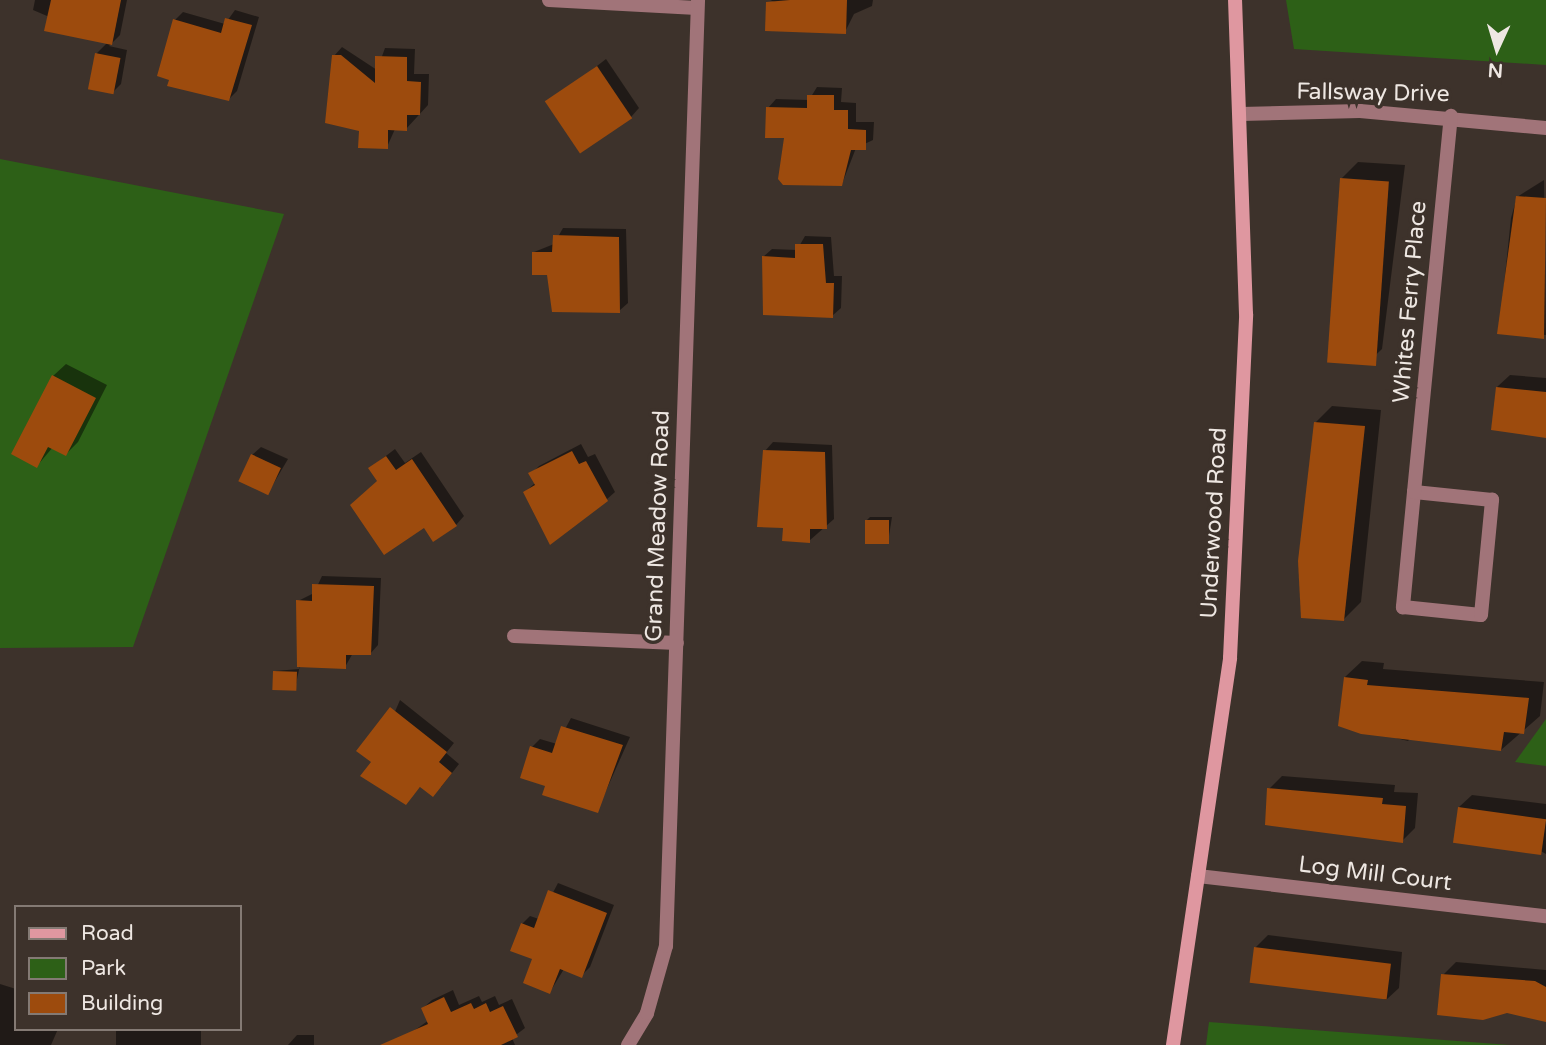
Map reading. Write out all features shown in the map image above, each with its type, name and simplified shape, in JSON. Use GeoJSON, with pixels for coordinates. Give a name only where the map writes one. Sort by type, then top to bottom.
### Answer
{"type":"FeatureCollection","features":[{"type":"Feature","properties":{"kind":"street"},"geometry":{"type":"LineString","coordinates":[[549,0],[698,4]]}},
{"type":"Feature","properties":{"kind":"street","name":"Underwood Road"},"geometry":{"type":"LineString","coordinates":[[1173,1045],[1230,658],[1246,314],[1235,0]]}},
{"type":"Feature","properties":{"kind":"street","name":"Grand Meadow Road"},"geometry":{"type":"LineString","coordinates":[[628,1045],[646,1013],[666,946],[698,4]]}},
{"type":"Feature","properties":{"kind":"street","name":"Fallsway Drive"},"geometry":{"type":"LineString","coordinates":[[1241,114],[1451,116],[1546,128]]}},
{"type":"Feature","properties":{"kind":"street","name":"Whites Ferry Place"},"geometry":{"type":"LineString","coordinates":[[1414,492],[1492,500],[1481,615],[1404,607],[1414,492],[1451,116]]}},
{"type":"Feature","properties":{"kind":"street"},"geometry":{"type":"LineString","coordinates":[[514,636],[677,643]]}},
{"type":"Feature","properties":{"kind":"street","name":"Log Mill Court"},"geometry":{"type":"LineString","coordinates":[[1198,876],[1546,916]]}},
{"type":"Feature","properties":{"kind":"green space"},"geometry":{"type":"Polygon","coordinates":[[[1286,0],[1546,0],[1546,65],[1294,49],[1286,0]]]}},
{"type":"Feature","properties":{"kind":"green space"},"geometry":{"type":"Polygon","coordinates":[[[0,159],[284,214],[133,647],[0,648],[0,159]]]}},
{"type":"Feature","properties":{"kind":"green space"},"geometry":{"type":"Polygon","coordinates":[[[1546,719],[1546,766],[1515,762],[1546,719]]]}},
{"type":"Feature","properties":{"kind":"green space"},"geometry":{"type":"Polygon","coordinates":[[[1209,1022],[1510,1045],[1206,1045],[1209,1022]]]}},
{"type":"Feature","properties":{"kind":"building"},"geometry":{"type":"Polygon","coordinates":[[[51,0],[121,0],[112,45],[44,31],[51,0]]]}},
{"type":"Feature","properties":{"kind":"building"},"geometry":{"type":"Polygon","coordinates":[[[847,0],[846,34],[765,31],[766,2],[847,0]]]}},
{"type":"Feature","properties":{"kind":"building"},"geometry":{"type":"Polygon","coordinates":[[[225,18],[252,25],[229,101],[167,86],[169,80],[157,76],[173,19],[221,33],[225,18]]]}},
{"type":"Feature","properties":{"kind":"building"},"geometry":{"type":"Polygon","coordinates":[[[95,53],[121,58],[113,94],[88,89],[95,53]]]}},
{"type":"Feature","properties":{"kind":"building"},"geometry":{"type":"Polygon","coordinates":[[[332,55],[341,55],[375,83],[375,56],[407,57],[407,81],[421,82],[420,115],[407,115],[407,131],[388,130],[388,149],[358,148],[359,131],[325,123],[332,55]]]}},
{"type":"Feature","properties":{"kind":"building"},"geometry":{"type":"Polygon","coordinates":[[[597,66],[632,118],[580,153],[545,101],[597,66]]]}},
{"type":"Feature","properties":{"kind":"building"},"geometry":{"type":"Polygon","coordinates":[[[807,95],[834,95],[834,110],[848,110],[848,129],[866,130],[866,150],[851,150],[842,186],[783,185],[778,179],[784,138],[765,138],[766,107],[807,108],[807,95]]]}},
{"type":"Feature","properties":{"kind":"building"},"geometry":{"type":"Polygon","coordinates":[[[1340,178],[1389,181],[1376,366],[1327,363],[1340,178]]]}},
{"type":"Feature","properties":{"kind":"building"},"geometry":{"type":"Polygon","coordinates":[[[1516,196],[1546,198],[1544,339],[1497,334],[1516,196]]]}},
{"type":"Feature","properties":{"kind":"building"},"geometry":{"type":"Polygon","coordinates":[[[553,235],[619,237],[620,313],[552,312],[547,275],[532,275],[532,252],[552,252],[553,235]]]}},
{"type":"Feature","properties":{"kind":"building"},"geometry":{"type":"Polygon","coordinates":[[[795,244],[823,244],[826,283],[834,283],[833,318],[763,315],[762,256],[795,258],[795,244]]]}},
{"type":"Feature","properties":{"kind":"building"},"geometry":{"type":"Polygon","coordinates":[[[52,375],[96,398],[66,456],[48,447],[37,468],[11,454],[52,375]]]}},
{"type":"Feature","properties":{"kind":"building"},"geometry":{"type":"Polygon","coordinates":[[[1496,387],[1546,392],[1546,438],[1491,430],[1496,387]]]}},
{"type":"Feature","properties":{"kind":"building"},"geometry":{"type":"Polygon","coordinates":[[[1314,422],[1365,426],[1344,621],[1301,618],[1298,561],[1314,422]]]}},
{"type":"Feature","properties":{"kind":"building"},"geometry":{"type":"Polygon","coordinates":[[[763,450],[825,452],[827,529],[810,529],[810,543],[782,541],[783,528],[757,527],[763,450]]]}},
{"type":"Feature","properties":{"kind":"building"},"geometry":{"type":"Polygon","coordinates":[[[572,451],[579,464],[586,461],[608,501],[550,545],[523,492],[535,485],[528,473],[572,451]]]}},
{"type":"Feature","properties":{"kind":"building"},"geometry":{"type":"Polygon","coordinates":[[[251,454],[281,468],[268,495],[238,481],[251,454]]]}},
{"type":"Feature","properties":{"kind":"building"},"geometry":{"type":"Polygon","coordinates":[[[386,456],[396,470],[412,459],[457,526],[433,542],[424,528],[384,555],[350,505],[377,481],[368,468],[386,456]]]}},
{"type":"Feature","properties":{"kind":"building"},"geometry":{"type":"Polygon","coordinates":[[[865,520],[889,520],[889,544],[865,544],[865,520]]]}},
{"type":"Feature","properties":{"kind":"building"},"geometry":{"type":"Polygon","coordinates":[[[312,584],[374,586],[371,655],[346,655],[346,669],[297,667],[296,600],[312,601],[312,584]]]}},
{"type":"Feature","properties":{"kind":"building"},"geometry":{"type":"Polygon","coordinates":[[[273,671],[297,672],[296,691],[272,690],[273,671]]]}},
{"type":"Feature","properties":{"kind":"building"},"geometry":{"type":"Polygon","coordinates":[[[1344,677],[1368,680],[1367,685],[1529,698],[1524,734],[1504,732],[1501,751],[1361,734],[1338,726],[1344,677]]]}},
{"type":"Feature","properties":{"kind":"building"},"geometry":{"type":"Polygon","coordinates":[[[390,707],[447,752],[439,762],[452,773],[433,797],[420,787],[406,805],[360,776],[371,762],[356,751],[390,707]]]}},
{"type":"Feature","properties":{"kind":"building"},"geometry":{"type":"Polygon","coordinates":[[[561,726],[623,745],[598,813],[542,795],[545,786],[520,778],[530,746],[552,753],[561,726]]]}},
{"type":"Feature","properties":{"kind":"building"},"geometry":{"type":"Polygon","coordinates":[[[1267,788],[1383,798],[1382,804],[1406,806],[1403,843],[1265,825],[1267,788]]]}},
{"type":"Feature","properties":{"kind":"building"},"geometry":{"type":"Polygon","coordinates":[[[1458,807],[1546,819],[1541,855],[1453,843],[1458,807]]]}},
{"type":"Feature","properties":{"kind":"building"},"geometry":{"type":"Polygon","coordinates":[[[548,890],[607,913],[582,978],[560,969],[550,994],[523,983],[532,959],[510,951],[521,923],[534,928],[548,890]]]}},
{"type":"Feature","properties":{"kind":"building"},"geometry":{"type":"Polygon","coordinates":[[[1254,947],[1391,964],[1387,1000],[1250,983],[1254,947]]]}},
{"type":"Feature","properties":{"kind":"building"},"geometry":{"type":"Polygon","coordinates":[[[1441,974],[1535,981],[1546,987],[1546,1022],[1507,1013],[1483,1020],[1437,1015],[1441,974]]]}},
{"type":"Feature","properties":{"kind":"building"},"geometry":{"type":"Polygon","coordinates":[[[444,997],[451,1012],[471,1003],[474,1009],[486,1003],[490,1012],[503,1006],[518,1037],[501,1045],[380,1045],[428,1024],[421,1008],[444,997]]]}}]}
